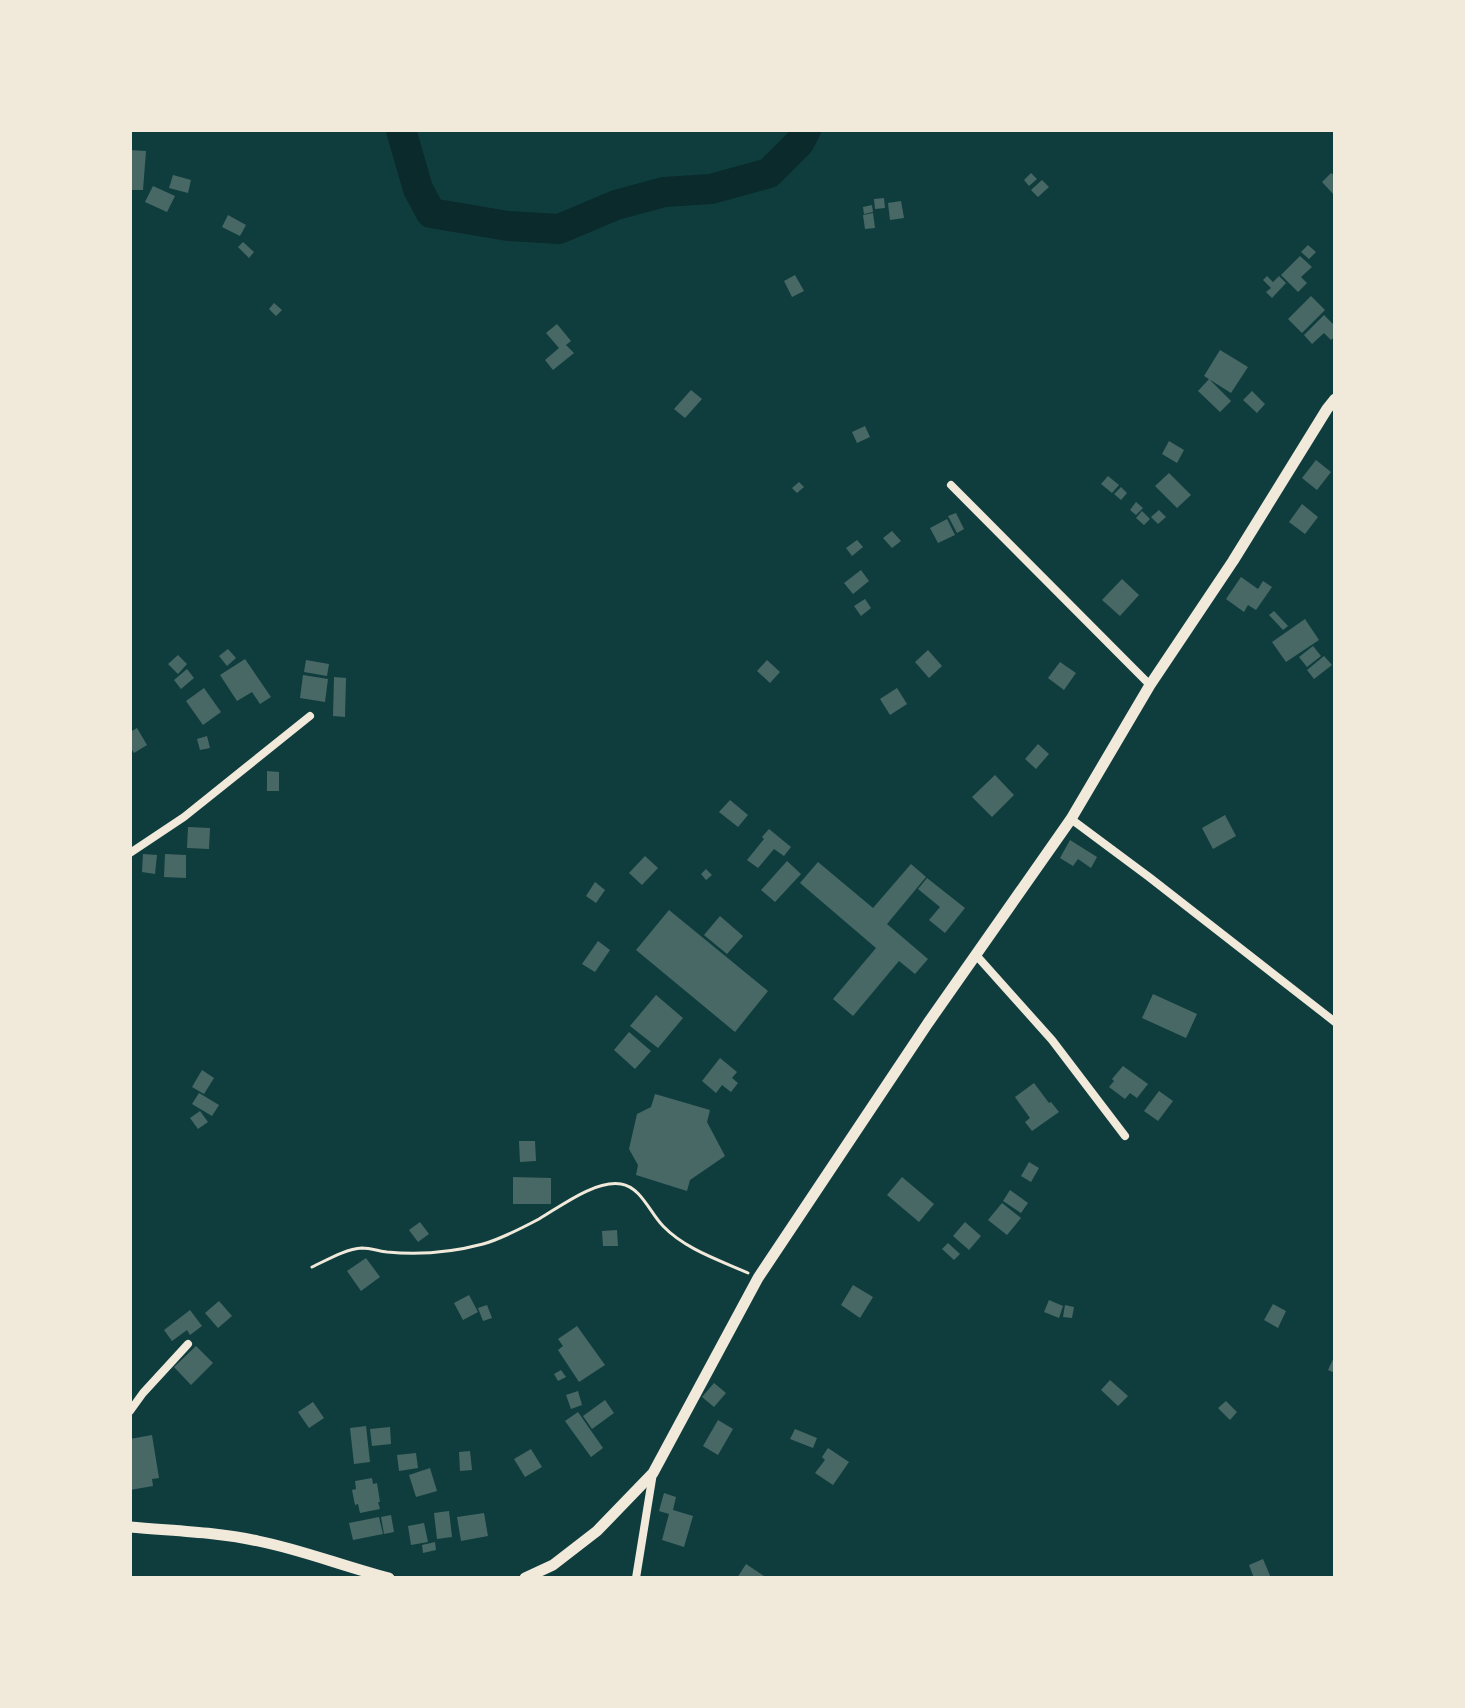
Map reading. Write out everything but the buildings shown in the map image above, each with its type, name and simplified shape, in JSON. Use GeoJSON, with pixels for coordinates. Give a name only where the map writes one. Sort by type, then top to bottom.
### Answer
{"type":"FeatureCollection","features":[{"type":"Feature","properties":{"kind":"street"},"geometry":{"type":"LineString","coordinates":[[525,1578],[553,1565],[597,1531],[653,1473],[758,1278],[928,1023],[1071,819],[1150,685],[1332,408]]}},
{"type":"Feature","properties":{"kind":"street"},"geometry":{"type":"LineString","coordinates":[[951,485],[1150,685]]}},
{"type":"Feature","properties":{"kind":"street"},"geometry":{"type":"LineString","coordinates":[[130,853],[184,817],[310,716]]}},
{"type":"Feature","properties":{"kind":"street"},"geometry":{"type":"LineString","coordinates":[[1071,819],[1335,1022]]}},
{"type":"Feature","properties":{"kind":"street"},"geometry":{"type":"LineString","coordinates":[[976,955],[1052,1040],[1125,1136]]}},
{"type":"Feature","properties":{"kind":"street"},"geometry":{"type":"LineString","coordinates":[[130,1411],[188,1344]]}},
{"type":"Feature","properties":{"kind":"street"},"geometry":{"type":"LineString","coordinates":[[636,1578],[653,1473]]}},
{"type":"Feature","properties":{"kind":"street"},"geometry":{"type":"LineString","coordinates":[[130,1527],[255,1540],[296,1550],[361,1575],[389,1578]]}},
{"type":"Feature","properties":{"kind":"path"},"geometry":{"type":"LineString","coordinates":[[312,1267],[337,1255],[363,1248],[414,1253],[484,1244],[534,1221],[583,1193],[608,1184],[623,1184],[638,1194],[671,1234],[758,1278]]}},
{"type":"Feature","properties":{"kind":"waterway"},"geometry":{"type":"LineString","coordinates":[[401,130],[418,189],[431,213],[508,226],[559,229],[616,205],[664,192],[711,189],[769,173],[799,143],[806,130]]}}]}
